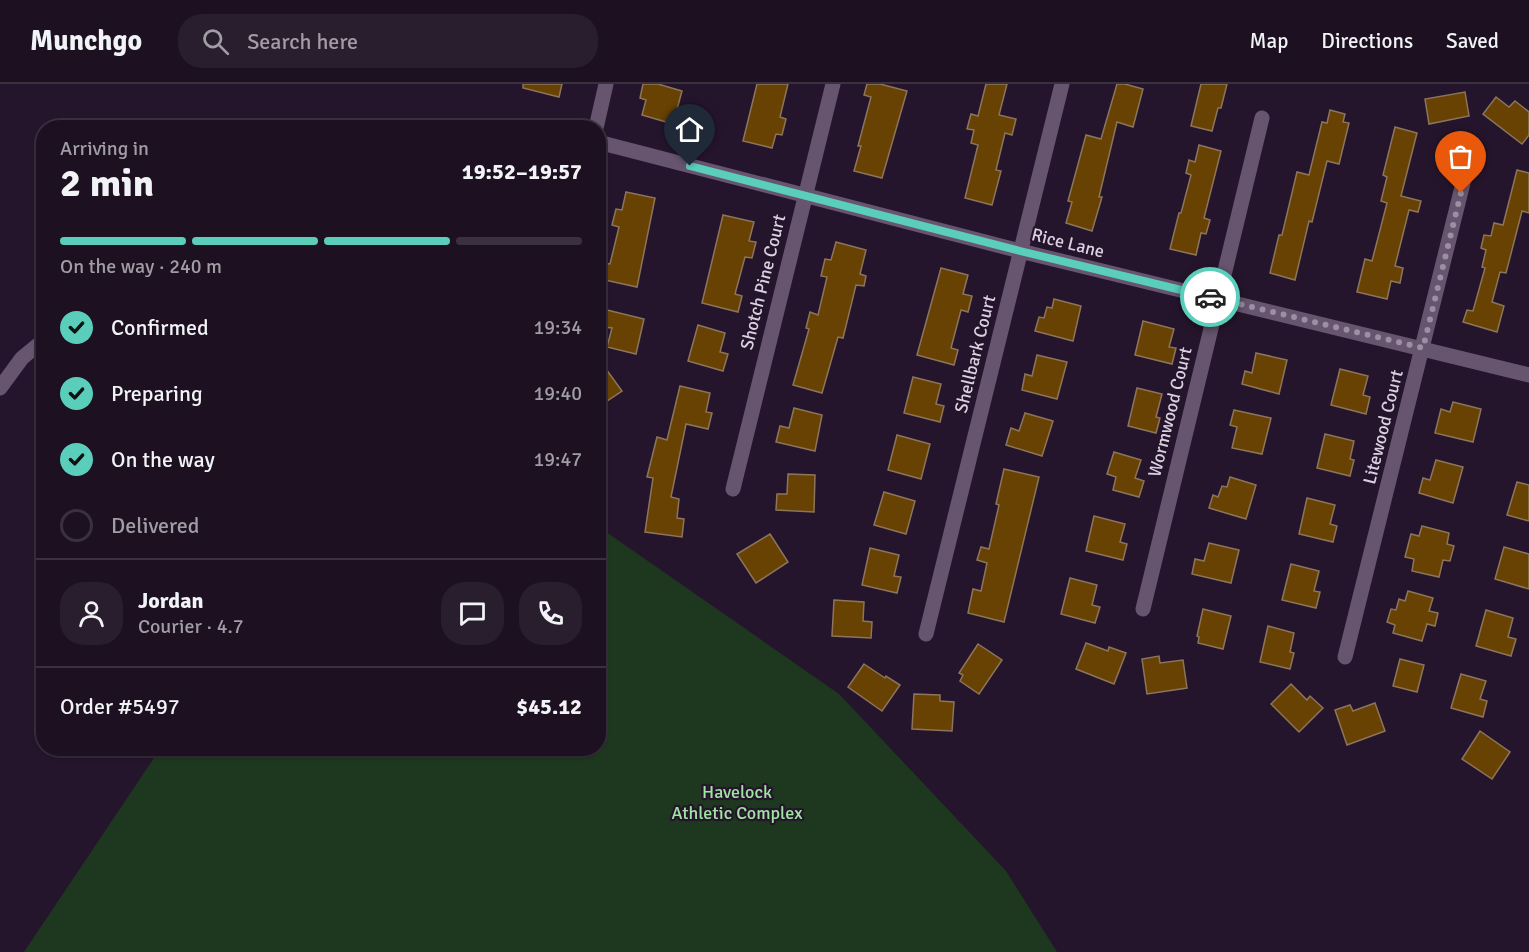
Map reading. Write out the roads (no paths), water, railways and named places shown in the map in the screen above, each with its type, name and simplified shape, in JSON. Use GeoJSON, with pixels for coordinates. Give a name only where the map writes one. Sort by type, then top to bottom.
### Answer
{"type":"FeatureCollection","features":[{"type":"Feature","properties":{"kind":"street"},"geometry":{"type":"LineString","coordinates":[[598,120],[606,84]]}},
{"type":"Feature","properties":{"kind":"street","name":"Shotch Pine Court"},"geometry":{"type":"LineString","coordinates":[[733,489],[833,84]]}},
{"type":"Feature","properties":{"kind":"street","name":"Shellbark Court"},"geometry":{"type":"LineString","coordinates":[[926,634],[1062,84]]}},
{"type":"Feature","properties":{"kind":"street","name":"Wormwood Court"},"geometry":{"type":"LineString","coordinates":[[1143,609],[1262,118]]}},
{"type":"Feature","properties":{"kind":"street","name":"Rice Lane"},"geometry":{"type":"LineString","coordinates":[[606,144],[1020,251],[1529,375]]}},
{"type":"Feature","properties":{"kind":"street","name":"Litewood Court"},"geometry":{"type":"LineString","coordinates":[[1344,657],[1466,171]]}},
{"type":"Feature","properties":{"kind":"street"},"geometry":{"type":"LineString","coordinates":[[0,388],[22,358],[36,347]]}},
{"type":"Feature","properties":{"kind":"park label","name":"Havelock Athletic Complex"},"geometry":{"type":"Point","coordinates":[737,802]}}]}
